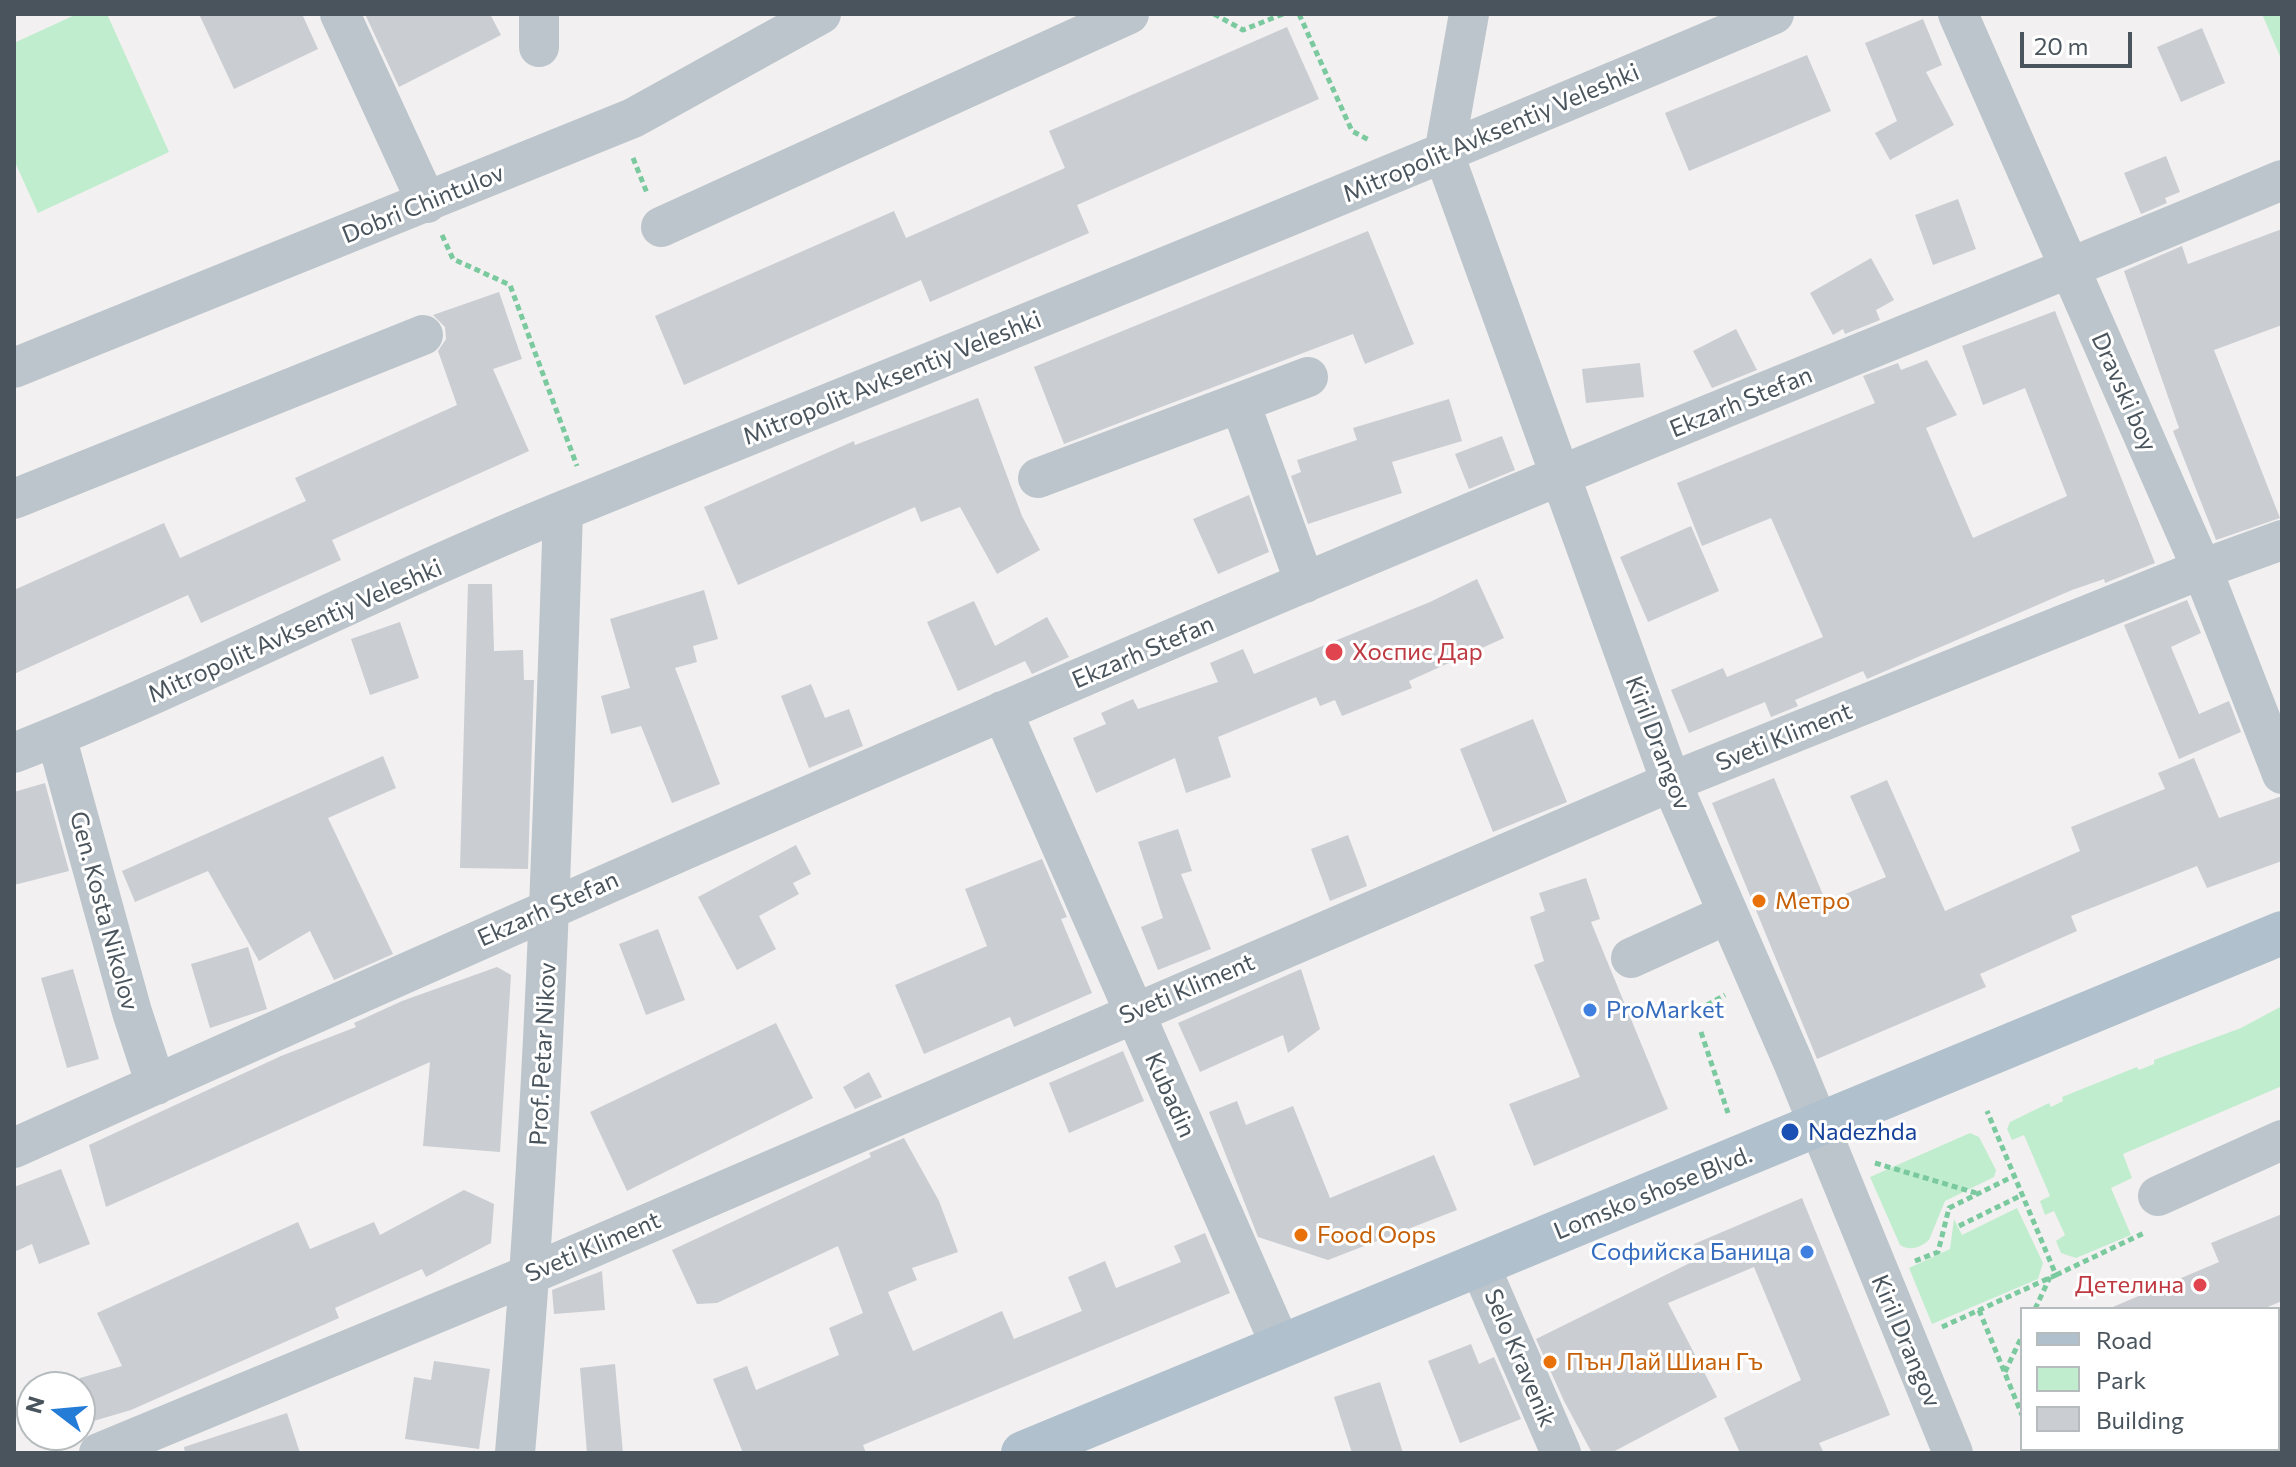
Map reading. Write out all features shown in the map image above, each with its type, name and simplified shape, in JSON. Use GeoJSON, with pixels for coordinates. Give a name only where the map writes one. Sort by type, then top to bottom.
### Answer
{"type":"FeatureCollection","features":[{"type":"Feature","properties":{"kind":"main road","name":"Lomsko shose Blvd."},"geometry":{"type":"LineString","coordinates":[[1023,1453],[2282,933]]}},
{"type":"Feature","properties":{"kind":"street"},"geometry":{"type":"LineString","coordinates":[[340,14],[427,203]]}},
{"type":"Feature","properties":{"kind":"street","name":"Dobri Chintulov"},"geometry":{"type":"LineString","coordinates":[[14,368],[619,123],[821,14]]}},
{"type":"Feature","properties":{"kind":"street"},"geometry":{"type":"LineString","coordinates":[[661,227],[1129,14]]}},
{"type":"Feature","properties":{"kind":"street","name":"Kiril Drangov"},"geometry":{"type":"LineString","coordinates":[[1469,14],[1429,160],[1560,475],[1671,782],[1819,1125],[1953,1453]]}},
{"type":"Feature","properties":{"kind":"street","name":"Mitropolit Avksentiy Veleshki"},"geometry":{"type":"LineString","coordinates":[[14,753],[576,506],[1429,160],[1774,14]]}},
{"type":"Feature","properties":{"kind":"street","name":"Dravski boy"},"geometry":{"type":"LineString","coordinates":[[1958,14],[2202,569],[2282,774]]}},
{"type":"Feature","properties":{"kind":"street","name":"Ekzarh Stefan"},"geometry":{"type":"LineString","coordinates":[[14,1148],[551,907],[1002,711],[1560,475],[2282,180]]}},
{"type":"Feature","properties":{"kind":"street"},"geometry":{"type":"LineString","coordinates":[[14,499],[423,335]]}},
{"type":"Feature","properties":{"kind":"street"},"geometry":{"type":"LineString","coordinates":[[1038,478],[1308,377]]}},
{"type":"Feature","properties":{"kind":"street"},"geometry":{"type":"LineString","coordinates":[[1240,403],[1305,583]]}},
{"type":"Feature","properties":{"kind":"street","name":"Prof. Petar Nikov"},"geometry":{"type":"LineString","coordinates":[[515,1453],[531,1274],[576,506]]}},
{"type":"Feature","properties":{"kind":"street","name":"Sveti Kliment"},"geometry":{"type":"LineString","coordinates":[[99,1453],[531,1274],[1671,782],[2202,569],[2282,540]]}},
{"type":"Feature","properties":{"kind":"street","name":"Kubadin"},"geometry":{"type":"LineString","coordinates":[[1002,711],[1281,1346]]}},
{"type":"Feature","properties":{"kind":"street","name":"Gen. Kosta Nikolov"},"geometry":{"type":"LineString","coordinates":[[56,736],[132,1012],[156,1085]]}},
{"type":"Feature","properties":{"kind":"street"},"geometry":{"type":"LineString","coordinates":[[1631,958],[1728,914]]}},
{"type":"Feature","properties":{"kind":"street"},"geometry":{"type":"LineString","coordinates":[[2158,1196],[2282,1140]]}},
{"type":"Feature","properties":{"kind":"street","name":"Selo Kravenik"},"geometry":{"type":"LineString","coordinates":[[1479,1264],[1561,1453]]}},
{"type":"Feature","properties":{"kind":"path"},"geometry":{"type":"LineString","coordinates":[[1214,14],[1243,30],[1283,14]]}},
{"type":"Feature","properties":{"kind":"path"},"geometry":{"type":"LineString","coordinates":[[1299,14],[1352,131],[1429,160]]}},
{"type":"Feature","properties":{"kind":"path"},"geometry":{"type":"LineString","coordinates":[[619,123],[661,227]]}},
{"type":"Feature","properties":{"kind":"path"},"geometry":{"type":"LineString","coordinates":[[427,203],[453,259],[510,285],[576,506]]}},
{"type":"Feature","properties":{"kind":"path"},"geometry":{"type":"LineString","coordinates":[[1701,1032],[1728,1113]]}},
{"type":"Feature","properties":{"kind":"path"},"geometry":{"type":"LineString","coordinates":[[1987,1111],[2053,1276],[2036,1307]]}},
{"type":"Feature","properties":{"kind":"path"},"geometry":{"type":"LineString","coordinates":[[1867,1154],[1870,1161],[1978,1194]]}},
{"type":"Feature","properties":{"kind":"path"},"geometry":{"type":"LineString","coordinates":[[1878,1275],[1938,1252],[1949,1208],[2014,1176]]}},
{"type":"Feature","properties":{"kind":"path"},"geometry":{"type":"LineString","coordinates":[[1959,1226],[2022,1195]]}},
{"type":"Feature","properties":{"kind":"path"},"geometry":{"type":"LineString","coordinates":[[1906,1343],[2156,1227],[2158,1196]]}},
{"type":"Feature","properties":{"kind":"path"},"geometry":{"type":"LineString","coordinates":[[1979,1310],[2020,1410]]}},
{"type":"Feature","properties":{"kind":"path"},"geometry":{"type":"LineString","coordinates":[[2005,1373],[2020,1340]]}},
{"type":"Feature","properties":{"kind":"green space"},"geometry":{"type":"Polygon","coordinates":[[[77,14],[107,14],[169,152],[38,213],[14,160],[14,43],[77,14]]]}},
{"type":"Feature","properties":{"kind":"green space"},"geometry":{"type":"Polygon","coordinates":[[[2262,14],[2282,14],[2282,61],[2262,14]]]}},
{"type":"Feature","properties":{"kind":"green space"},"geometry":{"type":"Polygon","coordinates":[[[2282,1006],[2282,1086],[2123,1154],[2132,1178],[2111,1188],[2131,1235],[2076,1258],[2061,1253],[2056,1241],[2065,1235],[2054,1211],[2045,1215],[2040,1201],[2050,1196],[2024,1135],[2012,1140],[2007,1129],[2010,1122],[2049,1103],[2051,1107],[2063,1101],[2062,1097],[2137,1067],[2139,1070],[2154,1064],[2154,1060],[2241,1028],[2282,1006]]]}},
{"type":"Feature","properties":{"kind":"green space"},"geometry":{"type":"Polygon","coordinates":[[[1970,1133],[1979,1137],[1996,1170],[1994,1177],[1945,1201],[1926,1243],[1911,1248],[1900,1245],[1870,1177],[1970,1133]]]}},
{"type":"Feature","properties":{"kind":"green space"},"geometry":{"type":"Polygon","coordinates":[[[2017,1208],[2043,1263],[2038,1279],[1932,1324],[1909,1268],[1950,1249],[1954,1219],[1962,1235],[2017,1208]]]}},
{"type":"Feature","properties":{"kind":"building"},"geometry":{"type":"Polygon","coordinates":[[[199,14],[302,14],[318,49],[234,89],[199,14]]]}},
{"type":"Feature","properties":{"kind":"building"},"geometry":{"type":"Polygon","coordinates":[[[365,14],[490,14],[501,35],[399,87],[365,14]]]}},
{"type":"Feature","properties":{"kind":"building"},"geometry":{"type":"Polygon","coordinates":[[[1923,19],[1942,65],[1926,72],[1954,125],[1890,160],[1875,133],[1897,121],[1865,43],[1923,19]]]}},
{"type":"Feature","properties":{"kind":"building"},"geometry":{"type":"Polygon","coordinates":[[[1287,27],[1319,99],[1077,205],[1089,233],[930,302],[921,280],[684,385],[655,316],[894,211],[906,238],[1065,168],[1049,131],[1287,27]]]}},
{"type":"Feature","properties":{"kind":"building"},"geometry":{"type":"Polygon","coordinates":[[[2202,28],[2225,83],[2181,102],[2157,47],[2202,28]]]}},
{"type":"Feature","properties":{"kind":"building"},"geometry":{"type":"Polygon","coordinates":[[[1807,55],[1831,111],[1689,171],[1665,113],[1807,55]]]}},
{"type":"Feature","properties":{"kind":"building"},"geometry":{"type":"Polygon","coordinates":[[[2166,156],[2180,192],[2165,198],[2167,203],[2141,214],[2124,173],[2166,156]]]}},
{"type":"Feature","properties":{"kind":"building"},"geometry":{"type":"Polygon","coordinates":[[[1958,199],[1976,249],[1933,265],[1915,215],[1958,199]]]}},
{"type":"Feature","properties":{"kind":"building"},"geometry":{"type":"Polygon","coordinates":[[[2282,229],[2282,325],[2214,350],[2280,518],[2216,540],[2173,431],[2179,428],[2124,271],[2182,246],[2188,264],[2282,229]]]}},
{"type":"Feature","properties":{"kind":"building"},"geometry":{"type":"Polygon","coordinates":[[[1368,231],[1414,344],[1365,364],[1353,334],[1064,444],[1034,367],[1368,231]]]}},
{"type":"Feature","properties":{"kind":"building"},"geometry":{"type":"Polygon","coordinates":[[[1871,258],[1894,300],[1876,310],[1880,320],[1845,334],[1843,329],[1833,335],[1810,293],[1871,258]]]}},
{"type":"Feature","properties":{"kind":"building"},"geometry":{"type":"Polygon","coordinates":[[[499,292],[522,359],[493,369],[529,451],[332,540],[341,560],[201,623],[188,595],[14,674],[14,590],[164,523],[180,558],[306,501],[295,478],[457,405],[438,351],[446,339],[445,327],[433,315],[499,292]]]}},
{"type":"Feature","properties":{"kind":"building"},"geometry":{"type":"Polygon","coordinates":[[[2055,311],[2155,563],[2105,583],[2104,579],[2072,590],[1867,679],[1863,671],[1795,700],[1798,706],[1771,717],[1765,702],[1689,733],[1671,690],[1723,668],[1727,677],[1823,637],[1771,518],[1702,546],[1677,483],[1875,403],[1863,376],[1898,363],[1901,370],[1927,360],[1957,415],[1926,428],[1973,538],[2067,496],[2025,388],[1983,405],[1962,346],[2055,311]]]}},
{"type":"Feature","properties":{"kind":"building"},"geometry":{"type":"Polygon","coordinates":[[[1736,329],[1757,370],[1712,388],[1693,351],[1736,329]]]}},
{"type":"Feature","properties":{"kind":"building"},"geometry":{"type":"Polygon","coordinates":[[[1640,363],[1644,397],[1586,403],[1582,369],[1640,363]]]}},
{"type":"Feature","properties":{"kind":"building"},"geometry":{"type":"Polygon","coordinates":[[[978,398],[1022,516],[1040,550],[997,574],[960,507],[921,522],[915,507],[738,585],[704,507],[854,441],[855,445],[978,398]]]}},
{"type":"Feature","properties":{"kind":"building"},"geometry":{"type":"Polygon","coordinates":[[[1449,399],[1462,441],[1392,462],[1402,493],[1308,524],[1291,476],[1301,472],[1297,460],[1357,440],[1353,428],[1449,399]]]}},
{"type":"Feature","properties":{"kind":"building"},"geometry":{"type":"Polygon","coordinates":[[[1502,436],[1515,470],[1469,489],[1455,454],[1502,436]]]}},
{"type":"Feature","properties":{"kind":"building"},"geometry":{"type":"Polygon","coordinates":[[[1249,495],[1269,552],[1218,574],[1193,519],[1249,495]]]}},
{"type":"Feature","properties":{"kind":"building"},"geometry":{"type":"Polygon","coordinates":[[[1691,526],[1719,591],[1648,622],[1620,557],[1691,526]]]}},
{"type":"Feature","properties":{"kind":"building"},"geometry":{"type":"Polygon","coordinates":[[[1477,579],[1504,638],[1409,681],[1412,688],[1342,716],[1335,700],[1320,706],[1316,697],[1218,737],[1231,777],[1186,793],[1175,758],[1096,793],[1073,738],[1106,724],[1101,713],[1133,699],[1138,709],[1218,682],[1210,663],[1243,649],[1254,674],[1430,602],[1477,579]]]}},
{"type":"Feature","properties":{"kind":"building"},"geometry":{"type":"Polygon","coordinates":[[[468,584],[492,584],[494,651],[523,650],[524,680],[534,680],[528,869],[460,868],[468,584]]]}},
{"type":"Feature","properties":{"kind":"building"},"geometry":{"type":"Polygon","coordinates":[[[704,590],[718,639],[693,646],[697,662],[675,668],[720,784],[672,803],[641,726],[611,734],[601,696],[630,688],[610,619],[704,590]]]}},
{"type":"Feature","properties":{"kind":"building"},"geometry":{"type":"Polygon","coordinates":[[[2187,600],[2201,633],[2171,647],[2199,714],[2229,701],[2241,732],[2179,759],[2124,625],[2187,600]]]}},
{"type":"Feature","properties":{"kind":"building"},"geometry":{"type":"Polygon","coordinates":[[[974,601],[995,646],[1047,617],[1069,657],[1032,674],[1025,661],[958,691],[927,622],[974,601]]]}},
{"type":"Feature","properties":{"kind":"building"},"geometry":{"type":"Polygon","coordinates":[[[400,622],[419,678],[370,695],[351,639],[400,622]]]}},
{"type":"Feature","properties":{"kind":"building"},"geometry":{"type":"Polygon","coordinates":[[[811,684],[825,718],[849,709],[863,746],[809,768],[781,696],[811,684]]]}},
{"type":"Feature","properties":{"kind":"building"},"geometry":{"type":"Polygon","coordinates":[[[1533,719],[1567,802],[1493,832],[1460,749],[1533,719]]]}},
{"type":"Feature","properties":{"kind":"building"},"geometry":{"type":"Polygon","coordinates":[[[383,756],[396,788],[328,818],[393,954],[334,980],[310,931],[259,961],[208,871],[135,902],[122,871],[383,756]]]}},
{"type":"Feature","properties":{"kind":"building"},"geometry":{"type":"Polygon","coordinates":[[[2194,758],[2219,818],[2282,796],[2282,861],[2207,888],[2197,866],[2071,916],[2077,931],[1980,974],[1986,987],[1817,1059],[1712,803],[1774,778],[1826,902],[1886,877],[1850,796],[1887,780],[1945,911],[2080,851],[2071,827],[2165,789],[2158,773],[2194,758]]]}},
{"type":"Feature","properties":{"kind":"building"},"geometry":{"type":"Polygon","coordinates":[[[45,783],[69,871],[14,885],[14,792],[45,783]]]}},
{"type":"Feature","properties":{"kind":"building"},"geometry":{"type":"Polygon","coordinates":[[[1178,829],[1192,871],[1181,874],[1211,949],[1158,970],[1141,927],[1163,918],[1138,842],[1178,829]]]}},
{"type":"Feature","properties":{"kind":"building"},"geometry":{"type":"Polygon","coordinates":[[[1348,835],[1367,886],[1330,901],[1311,849],[1348,835]]]}},
{"type":"Feature","properties":{"kind":"building"},"geometry":{"type":"Polygon","coordinates":[[[796,845],[811,874],[793,883],[799,894],[759,916],[776,949],[737,970],[698,897],[796,845]]]}},
{"type":"Feature","properties":{"kind":"building"},"geometry":{"type":"Polygon","coordinates":[[[1042,859],[1067,917],[1061,919],[1092,993],[1014,1027],[1010,1017],[924,1054],[895,985],[987,946],[965,889],[1042,859]]]}},
{"type":"Feature","properties":{"kind":"building"},"geometry":{"type":"Polygon","coordinates":[[[1586,878],[1600,919],[1591,922],[1668,1109],[1534,1166],[1509,1104],[1580,1077],[1534,965],[1544,961],[1530,917],[1545,911],[1539,893],[1586,878]]]}},
{"type":"Feature","properties":{"kind":"building"},"geometry":{"type":"Polygon","coordinates":[[[658,929],[685,1000],[646,1015],[619,944],[658,929]]]}},
{"type":"Feature","properties":{"kind":"building"},"geometry":{"type":"Polygon","coordinates":[[[248,947],[267,1009],[210,1028],[191,964],[248,947]]]}},
{"type":"Feature","properties":{"kind":"building"},"geometry":{"type":"Polygon","coordinates":[[[497,967],[511,975],[500,1152],[423,1146],[430,1062],[106,1207],[89,1145],[281,1056],[356,1027],[354,1023],[402,1001],[497,967]]]}},
{"type":"Feature","properties":{"kind":"building"},"geometry":{"type":"Polygon","coordinates":[[[73,969],[99,1059],[67,1068],[41,978],[73,969]]]}},
{"type":"Feature","properties":{"kind":"building"},"geometry":{"type":"Polygon","coordinates":[[[1301,969],[1320,1029],[1288,1053],[1283,1035],[1200,1072],[1178,1023],[1301,969]]]}},
{"type":"Feature","properties":{"kind":"building"},"geometry":{"type":"Polygon","coordinates":[[[776,1023],[813,1098],[627,1191],[590,1112],[776,1023]]]}},
{"type":"Feature","properties":{"kind":"building"},"geometry":{"type":"Polygon","coordinates":[[[1123,1051],[1144,1101],[1069,1133],[1049,1083],[1123,1051]]]}},
{"type":"Feature","properties":{"kind":"building"},"geometry":{"type":"Polygon","coordinates":[[[869,1072],[882,1097],[855,1109],[843,1087],[869,1072]]]}},
{"type":"Feature","properties":{"kind":"building"},"geometry":{"type":"Polygon","coordinates":[[[1237,1101],[1246,1125],[1293,1106],[1330,1198],[1434,1155],[1457,1210],[1328,1260],[1258,1237],[1209,1112],[1237,1101]]]}},
{"type":"Feature","properties":{"kind":"building"},"geometry":{"type":"Polygon","coordinates":[[[904,1138],[939,1201],[958,1252],[912,1268],[917,1280],[888,1292],[913,1351],[1002,1311],[1014,1339],[1082,1311],[1068,1277],[1105,1261],[1116,1288],[1181,1262],[1174,1246],[1205,1233],[1230,1293],[863,1445],[866,1453],[743,1453],[713,1379],[747,1366],[756,1390],[839,1355],[829,1328],[863,1313],[838,1246],[717,1303],[697,1304],[672,1250],[871,1157],[869,1153],[904,1138]]]}},
{"type":"Feature","properties":{"kind":"building"},"geometry":{"type":"Polygon","coordinates":[[[61,1169],[90,1244],[39,1264],[32,1244],[14,1252],[14,1187],[61,1169]]]}},
{"type":"Feature","properties":{"kind":"building"},"geometry":{"type":"Polygon","coordinates":[[[464,1190],[494,1204],[491,1243],[426,1277],[422,1269],[335,1308],[339,1318],[131,1410],[96,1420],[96,1373],[122,1366],[97,1313],[298,1222],[310,1249],[374,1222],[380,1235],[464,1190]]]}},
{"type":"Feature","properties":{"kind":"building"},"geometry":{"type":"Polygon","coordinates":[[[1802,1198],[1890,1415],[1819,1443],[1824,1453],[1740,1453],[1724,1418],[1801,1380],[1754,1267],[1668,1303],[1717,1397],[1611,1453],[1592,1453],[1536,1339],[1700,1258],[1694,1244],[1802,1198]]]}},
{"type":"Feature","properties":{"kind":"building"},"geometry":{"type":"Polygon","coordinates":[[[2282,1214],[2282,1301],[2268,1307],[2113,1307],[2219,1262],[2211,1243],[2282,1214]]]}},
{"type":"Feature","properties":{"kind":"building"},"geometry":{"type":"Polygon","coordinates":[[[602,1271],[605,1310],[554,1314],[552,1290],[602,1271]]]}},
{"type":"Feature","properties":{"kind":"building"},"geometry":{"type":"Polygon","coordinates":[[[1471,1344],[1479,1364],[1494,1357],[1521,1419],[1460,1443],[1428,1361],[1471,1344]]]}},
{"type":"Feature","properties":{"kind":"building"},"geometry":{"type":"Polygon","coordinates":[[[434,1361],[490,1369],[479,1449],[405,1439],[414,1377],[431,1380],[434,1361]]]}},
{"type":"Feature","properties":{"kind":"building"},"geometry":{"type":"Polygon","coordinates":[[[615,1364],[623,1453],[587,1453],[580,1368],[615,1364]]]}},
{"type":"Feature","properties":{"kind":"building"},"geometry":{"type":"Polygon","coordinates":[[[1380,1382],[1403,1453],[1352,1453],[1334,1397],[1380,1382]]]}},
{"type":"Feature","properties":{"kind":"building"},"geometry":{"type":"Polygon","coordinates":[[[287,1413],[300,1453],[185,1453],[184,1447],[287,1413]]]}},
{"type":"Feature","properties":{"kind":"place","name":"Хоспис Дар"},"geometry":{"type":"Point","coordinates":[1334,652]}},
{"type":"Feature","properties":{"kind":"place","name":"Метро"},"geometry":{"type":"Point","coordinates":[1759,901]}},
{"type":"Feature","properties":{"kind":"place","name":"ProMarket"},"geometry":{"type":"Point","coordinates":[1590,1010]}},
{"type":"Feature","properties":{"kind":"place","name":"Nadezhda"},"geometry":{"type":"Point","coordinates":[1790,1132]}},
{"type":"Feature","properties":{"kind":"place","name":"Food Oops"},"geometry":{"type":"Point","coordinates":[1301,1235]}},
{"type":"Feature","properties":{"kind":"place","name":"Софийска Баница"},"geometry":{"type":"Point","coordinates":[1807,1252]}},
{"type":"Feature","properties":{"kind":"place","name":"Детелина"},"geometry":{"type":"Point","coordinates":[2200,1285]}},
{"type":"Feature","properties":{"kind":"place","name":"Пън Лай Шиан Гъ"},"geometry":{"type":"Point","coordinates":[1550,1362]}}]}
